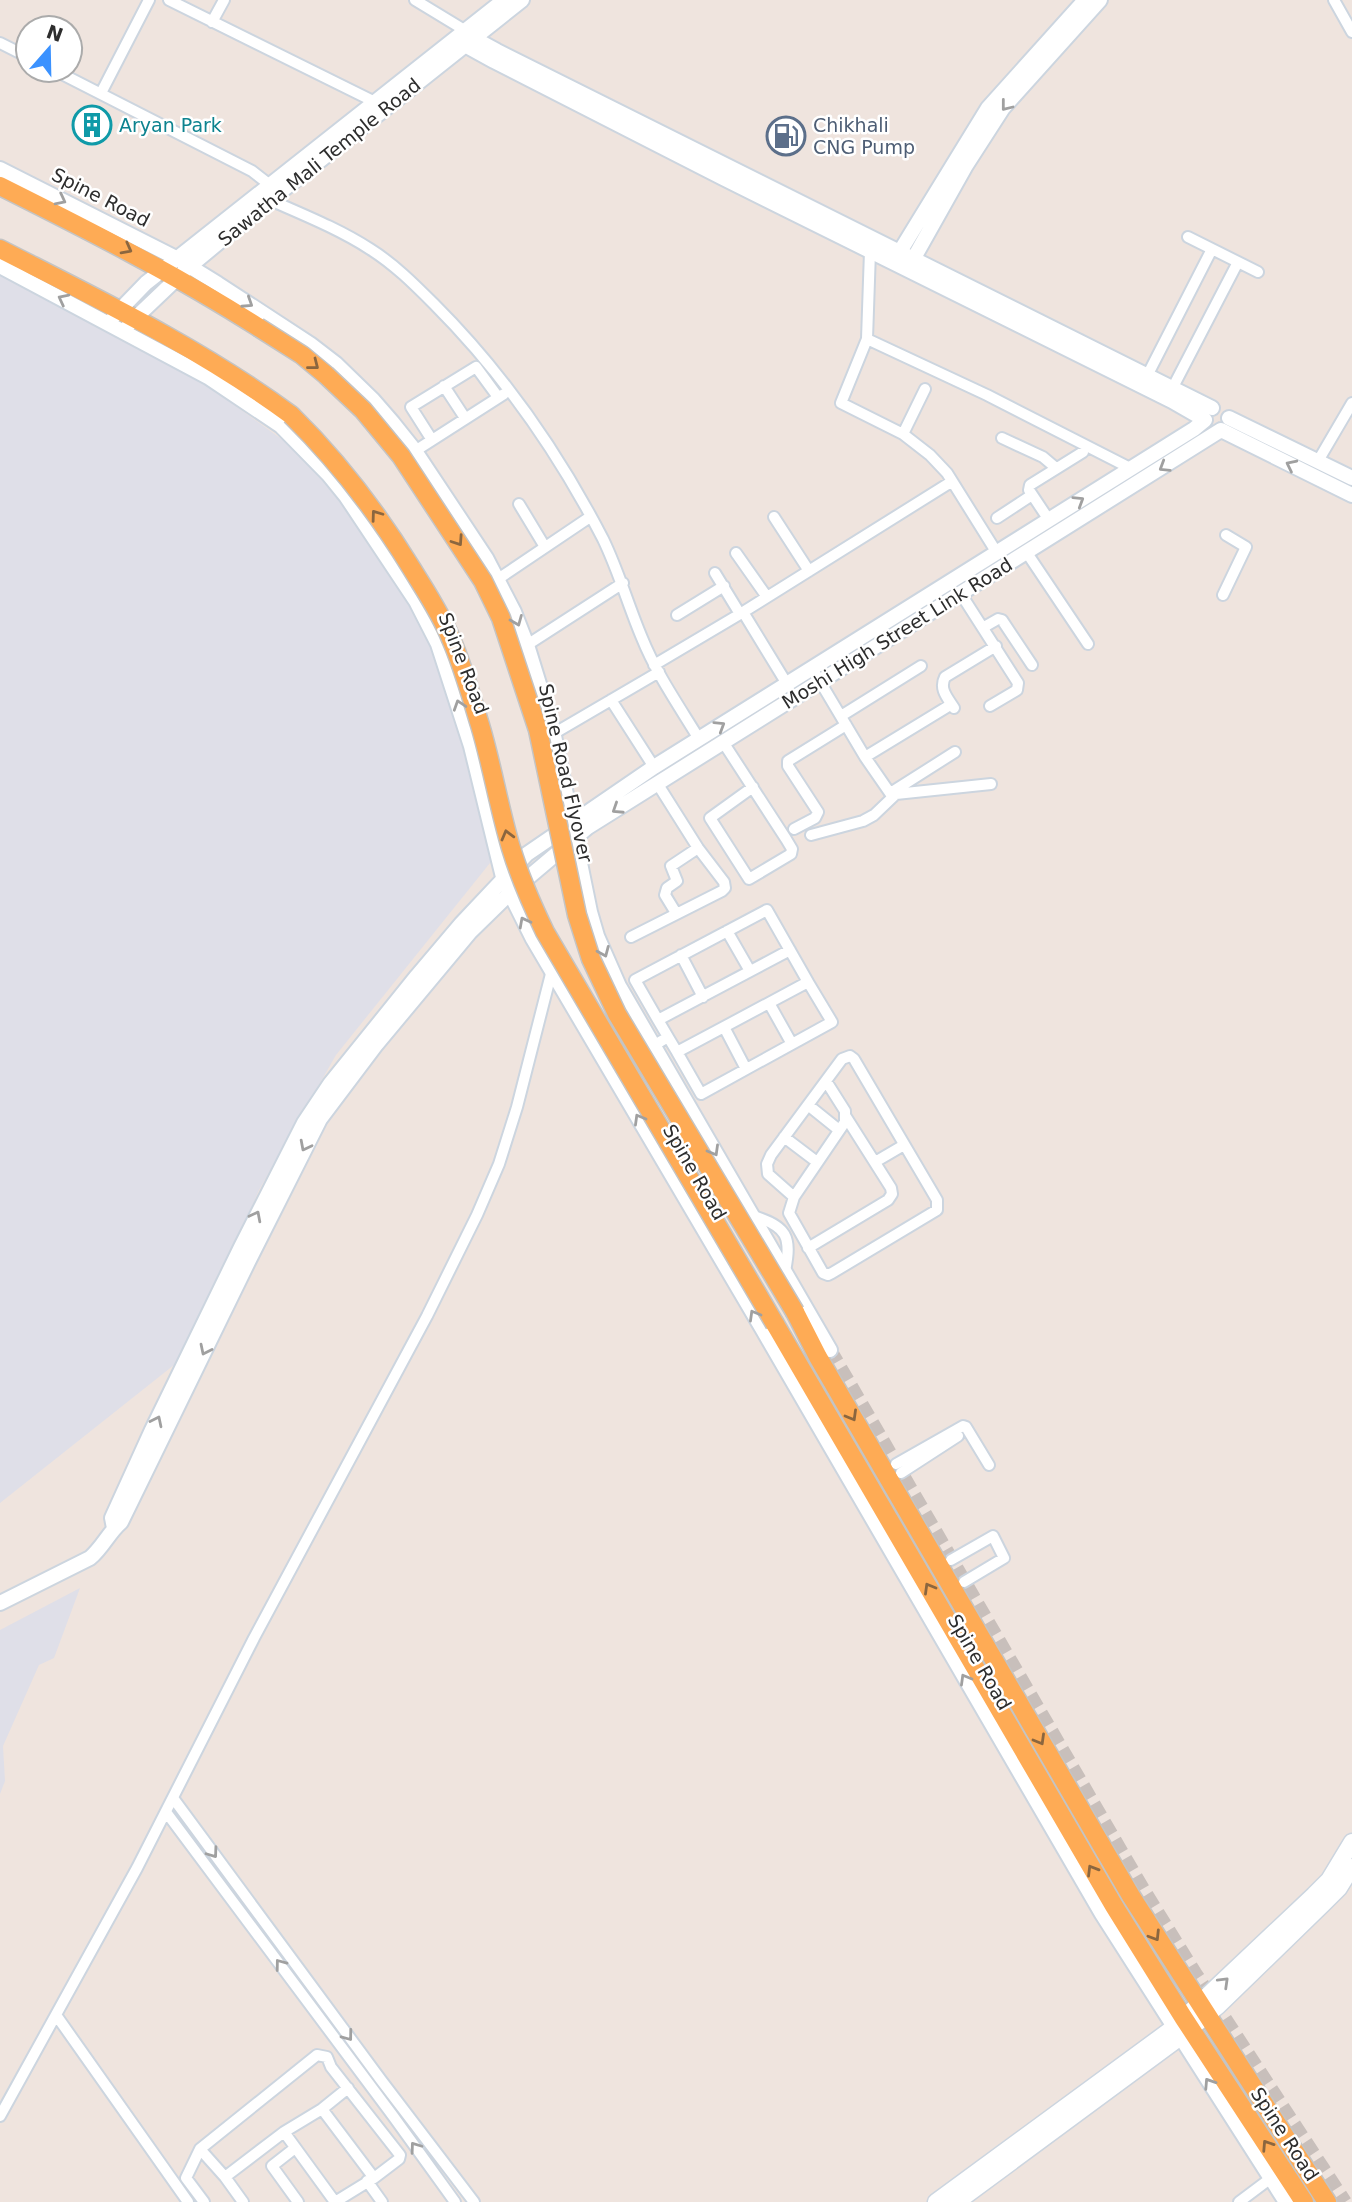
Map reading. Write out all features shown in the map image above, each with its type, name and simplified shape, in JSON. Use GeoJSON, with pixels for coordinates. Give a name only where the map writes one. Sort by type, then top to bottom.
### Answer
{"type":"FeatureCollection","features":[{"type":"Feature","properties":{"kind":"main road","name":"Spine Road"},"geometry":{"type":"LineString","coordinates":[[0,186],[131,251],[177,268]]}},
{"type":"Feature","properties":{"kind":"main road"},"geometry":{"type":"LineString","coordinates":[[0,249],[122,320],[254,388],[290,415],[324,447],[397,544],[451,639],[485,743],[511,848],[533,906],[550,940],[775,1324],[795,1370]]}},
{"type":"Feature","properties":{"kind":"main road","name":"Spine Road Flyover"},"geometry":{"type":"LineString","coordinates":[[177,268],[258,327],[302,355],[382,431],[483,581],[501,618],[535,720],[577,915],[591,958],[617,1014],[794,1311],[824,1353]]}},
{"type":"Feature","properties":{"kind":"main road","name":"Spine Road"},"geometry":{"type":"LineString","coordinates":[[824,1353],[1093,1832],[1202,2010],[1327,2202]]}},
{"type":"Feature","properties":{"kind":"main road","name":"Spine Road"},"geometry":{"type":"LineString","coordinates":[[795,1370],[1089,1864],[1182,2028],[1304,2202]]}},
{"type":"Feature","properties":{"kind":"main road"},"geometry":{"type":"LineString","coordinates":[[1202,2010],[1328,1880],[1352,1842]]}},
{"type":"Feature","properties":{"kind":"main road"},"geometry":{"type":"LineString","coordinates":[[957,2202],[1182,2028],[1324,1904],[1339,1888],[1352,1867]]}},
{"type":"Feature","properties":{"kind":"main road"},"geometry":{"type":"LineString","coordinates":[[936,2202],[1182,2028]]}},
{"type":"Feature","properties":{"kind":"street"},"geometry":{"type":"LineString","coordinates":[[101,93],[149,0]]}},
{"type":"Feature","properties":{"kind":"street"},"geometry":{"type":"LineString","coordinates":[[169,0],[375,102]]}},
{"type":"Feature","properties":{"kind":"street"},"geometry":{"type":"LineString","coordinates":[[209,0],[222,3],[212,22]]}},
{"type":"Feature","properties":{"kind":"street"},"geometry":{"type":"LineString","coordinates":[[415,0],[465,38],[870,251],[904,261],[1172,389],[1209,414],[1211,429],[1225,424],[1318,461],[1352,478]]}},
{"type":"Feature","properties":{"kind":"street","name":"Sawatha Mali Temple Road"},"geometry":{"type":"LineString","coordinates":[[122,320],[177,268],[465,38],[504,0]]}},
{"type":"Feature","properties":{"kind":"street","name":"Sawatha Mali Temple Road"},"geometry":{"type":"LineString","coordinates":[[270,193],[375,102],[522,0]]}},
{"type":"Feature","properties":{"kind":"street"},"geometry":{"type":"LineString","coordinates":[[904,261],[988,108],[1085,0]]}},
{"type":"Feature","properties":{"kind":"street"},"geometry":{"type":"LineString","coordinates":[[904,261],[1003,108],[1100,0]]}},
{"type":"Feature","properties":{"kind":"street"},"geometry":{"type":"LineString","coordinates":[[1334,0],[1352,32]]}},
{"type":"Feature","properties":{"kind":"street"},"geometry":{"type":"LineString","coordinates":[[465,38],[904,261],[1172,401],[1209,414],[1223,409],[1225,424]]}},
{"type":"Feature","properties":{"kind":"street"},"geometry":{"type":"LineString","coordinates":[[83,84],[252,171],[270,193],[371,249],[397,268],[452,321],[527,414],[590,517],[623,583],[641,637],[699,739]]}},
{"type":"Feature","properties":{"kind":"street","name":"Spine Road"},"geometry":{"type":"LineString","coordinates":[[0,169],[310,344],[336,364],[373,400],[415,451],[498,579],[527,645],[553,734],[597,936],[619,986],[785,1271],[824,1353]]}},
{"type":"Feature","properties":{"kind":"street"},"geometry":{"type":"LineString","coordinates":[[1188,237],[1258,272]]}},
{"type":"Feature","properties":{"kind":"street"},"geometry":{"type":"LineString","coordinates":[[1147,376],[1212,249]]}},
{"type":"Feature","properties":{"kind":"street"},"geometry":{"type":"LineString","coordinates":[[870,251],[867,339],[841,403],[903,434],[930,455],[947,473],[997,553]]}},
{"type":"Feature","properties":{"kind":"street"},"geometry":{"type":"LineString","coordinates":[[1172,389],[1238,262]]}},
{"type":"Feature","properties":{"kind":"street"},"geometry":{"type":"LineString","coordinates":[[0,266],[122,320]]}},
{"type":"Feature","properties":{"kind":"street"},"geometry":{"type":"LineString","coordinates":[[867,339],[987,394],[1130,468]]}},
{"type":"Feature","properties":{"kind":"street","name":"Spine Road"},"geometry":{"type":"LineString","coordinates":[[166,344],[208,377],[281,426],[314,457],[346,496],[416,601],[438,644],[466,729],[507,886],[552,971],[795,1370]]}},
{"type":"Feature","properties":{"kind":"street"},"geometry":{"type":"LineString","coordinates":[[432,440],[411,407],[476,367],[498,397]]}},
{"type":"Feature","properties":{"kind":"street"},"geometry":{"type":"LineString","coordinates":[[444,386],[466,418]]}},
{"type":"Feature","properties":{"kind":"street"},"geometry":{"type":"LineString","coordinates":[[903,434],[925,388]]}},
{"type":"Feature","properties":{"kind":"street"},"geometry":{"type":"LineString","coordinates":[[415,451],[509,390]]}},
{"type":"Feature","properties":{"kind":"street"},"geometry":{"type":"LineString","coordinates":[[1318,461],[1352,403]]}},
{"type":"Feature","properties":{"kind":"street","name":"Moshi High Street Link Road"},"geometry":{"type":"LineString","coordinates":[[507,886],[527,854],[653,767],[1194,429],[1209,414]]}},
{"type":"Feature","properties":{"kind":"street"},"geometry":{"type":"LineString","coordinates":[[1225,424],[1352,495]]}},
{"type":"Feature","properties":{"kind":"street","name":"Moshi High Street Link Road"},"geometry":{"type":"LineString","coordinates":[[507,886],[588,827],[1023,555],[1225,424]]}},
{"type":"Feature","properties":{"kind":"street"},"geometry":{"type":"LineString","coordinates":[[1002,438],[1043,457],[1056,468]]}},
{"type":"Feature","properties":{"kind":"street"},"geometry":{"type":"LineString","coordinates":[[1049,520],[1029,490],[1030,485],[1083,452]]}},
{"type":"Feature","properties":{"kind":"street"},"geometry":{"type":"LineString","coordinates":[[553,734],[611,700],[742,613],[951,482]]}},
{"type":"Feature","properties":{"kind":"street"},"geometry":{"type":"LineString","coordinates":[[998,518],[1032,495]]}},
{"type":"Feature","properties":{"kind":"street"},"geometry":{"type":"LineString","coordinates":[[519,504],[545,547]]}},
{"type":"Feature","properties":{"kind":"street"},"geometry":{"type":"LineString","coordinates":[[498,579],[590,517]]}},
{"type":"Feature","properties":{"kind":"street"},"geometry":{"type":"LineString","coordinates":[[774,517],[809,571]]}},
{"type":"Feature","properties":{"kind":"street"},"geometry":{"type":"LineString","coordinates":[[1223,595],[1246,547],[1226,535]]}},
{"type":"Feature","properties":{"kind":"street"},"geometry":{"type":"LineString","coordinates":[[1011,544],[1023,555],[1088,644]]}},
{"type":"Feature","properties":{"kind":"street"},"geometry":{"type":"LineString","coordinates":[[736,553],[767,597]]}},
{"type":"Feature","properties":{"kind":"street"},"geometry":{"type":"LineString","coordinates":[[715,573],[787,684]]}},
{"type":"Feature","properties":{"kind":"street"},"geometry":{"type":"LineString","coordinates":[[527,645],[623,583]]}},
{"type":"Feature","properties":{"kind":"street"},"geometry":{"type":"LineString","coordinates":[[677,615],[724,586]]}},
{"type":"Feature","properties":{"kind":"street"},"geometry":{"type":"LineString","coordinates":[[961,594],[996,646],[1019,687],[990,706]]}},
{"type":"Feature","properties":{"kind":"street"},"geometry":{"type":"LineString","coordinates":[[984,627],[998,619],[1002,620],[1032,665]]}},
{"type":"Feature","properties":{"kind":"street"},"geometry":{"type":"LineString","coordinates":[[865,757],[950,708],[942,689],[946,677],[996,646]]}},
{"type":"Feature","properties":{"kind":"street"},"geometry":{"type":"LineString","coordinates":[[794,829],[815,818],[818,812],[788,766],[788,761],[921,666]]}},
{"type":"Feature","properties":{"kind":"street"},"geometry":{"type":"LineString","coordinates":[[812,668],[891,795]]}},
{"type":"Feature","properties":{"kind":"street"},"geometry":{"type":"LineString","coordinates":[[611,700],[653,767]]}},
{"type":"Feature","properties":{"kind":"street"},"geometry":{"type":"LineString","coordinates":[[723,742],[792,849],[791,854],[749,879],[710,818],[752,787]]}},
{"type":"Feature","properties":{"kind":"street"},"geometry":{"type":"LineString","coordinates":[[811,835],[863,821],[874,815],[891,795],[955,752]]}},
{"type":"Feature","properties":{"kind":"street"},"geometry":{"type":"LineString","coordinates":[[631,937],[724,888],[724,883],[698,848],[657,783]]}},
{"type":"Feature","properties":{"kind":"street"},"geometry":{"type":"LineString","coordinates":[[891,795],[991,785]]}},
{"type":"Feature","properties":{"kind":"street"},"geometry":{"type":"LineString","coordinates":[[676,913],[664,891],[677,881],[671,866],[698,848]]}},
{"type":"Feature","properties":{"kind":"street"},"geometry":{"type":"LineString","coordinates":[[0,1603],[90,1558],[100,1550],[114,1528],[112,1518],[223,1298],[320,1119],[375,1045],[507,886]]}},
{"type":"Feature","properties":{"kind":"street"},"geometry":{"type":"LineString","coordinates":[[767,910],[790,950],[832,1022],[701,1094],[635,980],[767,910]]}},
{"type":"Feature","properties":{"kind":"street"},"geometry":{"type":"LineString","coordinates":[[727,931],[750,971]]}},
{"type":"Feature","properties":{"kind":"street"},"geometry":{"type":"LineString","coordinates":[[659,1020],[790,950]]}},
{"type":"Feature","properties":{"kind":"street"},"geometry":{"type":"LineString","coordinates":[[681,955],[702,997]]}},
{"type":"Feature","properties":{"kind":"street"},"geometry":{"type":"LineString","coordinates":[[0,2116],[137,1868],[254,1638],[427,1316],[477,1215],[499,1164],[517,1107],[552,971]]}},
{"type":"Feature","properties":{"kind":"street"},"geometry":{"type":"LineString","coordinates":[[677,1052],[808,982]]}},
{"type":"Feature","properties":{"kind":"street"},"geometry":{"type":"LineString","coordinates":[[769,1003],[792,1044]]}},
{"type":"Feature","properties":{"kind":"street"},"geometry":{"type":"LineString","coordinates":[[723,1027],[746,1069]]}},
{"type":"Feature","properties":{"kind":"street"},"geometry":{"type":"LineString","coordinates":[[653,1046],[668,1037]]}},
{"type":"Feature","properties":{"kind":"street"},"geometry":{"type":"LineString","coordinates":[[794,1197],[768,1174],[766,1169],[771,1155],[842,1059],[850,1056],[937,1200],[937,1210],[828,1275],[823,1273],[789,1213],[794,1197],[846,1117]]}},
{"type":"Feature","properties":{"kind":"street"},"geometry":{"type":"LineString","coordinates":[[808,1248],[888,1200],[892,1194],[891,1188],[826,1081]]}},
{"type":"Feature","properties":{"kind":"street"},"geometry":{"type":"LineString","coordinates":[[808,1105],[839,1130]]}},
{"type":"Feature","properties":{"kind":"street"},"geometry":{"type":"LineString","coordinates":[[784,1137],[817,1162]]}},
{"type":"Feature","properties":{"kind":"street"},"geometry":{"type":"LineString","coordinates":[[875,1162],[904,1145]]}},
{"type":"Feature","properties":{"kind":"street"},"geometry":{"type":"LineString","coordinates":[[752,1216],[770,1221],[783,1234],[789,1249],[785,1271]]}},
{"type":"Feature","properties":{"kind":"street"},"geometry":{"type":"LineString","coordinates":[[783,1234],[796,1227]]}},
{"type":"Feature","properties":{"kind":"street"},"geometry":{"type":"LineString","coordinates":[[958,1436],[899,1469],[962,1426],[966,1427],[989,1465]]}},
{"type":"Feature","properties":{"kind":"street"},"geometry":{"type":"LineString","coordinates":[[951,1560],[993,1536],[1004,1558],[964,1582]]}},
{"type":"Feature","properties":{"kind":"street"},"geometry":{"type":"LineString","coordinates":[[173,1798],[376,2084],[455,2202]]}},
{"type":"Feature","properties":{"kind":"street"},"geometry":{"type":"LineString","coordinates":[[166,1812],[376,2084],[474,2202]]}},
{"type":"Feature","properties":{"kind":"street"},"geometry":{"type":"LineString","coordinates":[[56,2015],[188,2202]]}},
{"type":"Feature","properties":{"kind":"street","name":"Spine Road"},"geometry":{"type":"LineString","coordinates":[[1182,2028],[1286,2202]]}},
{"type":"Feature","properties":{"kind":"street"},"geometry":{"type":"LineString","coordinates":[[204,2202],[186,2178],[200,2149],[317,2055],[327,2057],[331,2067],[400,2155],[399,2159],[340,2201],[284,2133]]}},
{"type":"Feature","properties":{"kind":"street"},"geometry":{"type":"LineString","coordinates":[[356,2098],[376,2084]]}},
{"type":"Feature","properties":{"kind":"street"},"geometry":{"type":"LineString","coordinates":[[225,2177],[348,2088]]}},
{"type":"Feature","properties":{"kind":"street"},"geometry":{"type":"LineString","coordinates":[[322,2109],[370,2179],[382,2202]]}},
{"type":"Feature","properties":{"kind":"street"},"geometry":{"type":"LineString","coordinates":[[294,2200],[272,2165],[295,2148]]}},
{"type":"Feature","properties":{"kind":"street"},"geometry":{"type":"LineString","coordinates":[[200,2149],[243,2202]]}},
{"type":"Feature","properties":{"kind":"street"},"geometry":{"type":"LineString","coordinates":[[1238,2202],[1271,2178]]}},
{"type":"Feature","properties":{"kind":"shaded area"},"geometry":{"type":"Polygon","coordinates":[[[0,274],[176,363],[316,464],[423,611],[498,853],[336,1055],[259,1190],[226,1267],[174,1365],[0,1503],[0,274]]]}},
{"type":"Feature","properties":{"kind":"shaded area"},"geometry":{"type":"Polygon","coordinates":[[[80,1588],[54,1658],[39,1665],[3,1746],[5,1781],[0,1794],[0,1630],[80,1588]]]}},
{"type":"Feature","properties":{"kind":"tunnel"},"geometry":{"type":"LineString","coordinates":[[830,1350],[1143,1889],[1345,2202]]}},
{"type":"Feature","properties":{"kind":"place","name":"Aryan Park"},"geometry":{"type":"Point","coordinates":[92,125]}},
{"type":"Feature","properties":{"kind":"place","name":"Chikhali CNG Pump"},"geometry":{"type":"Point","coordinates":[786,136]}}]}
